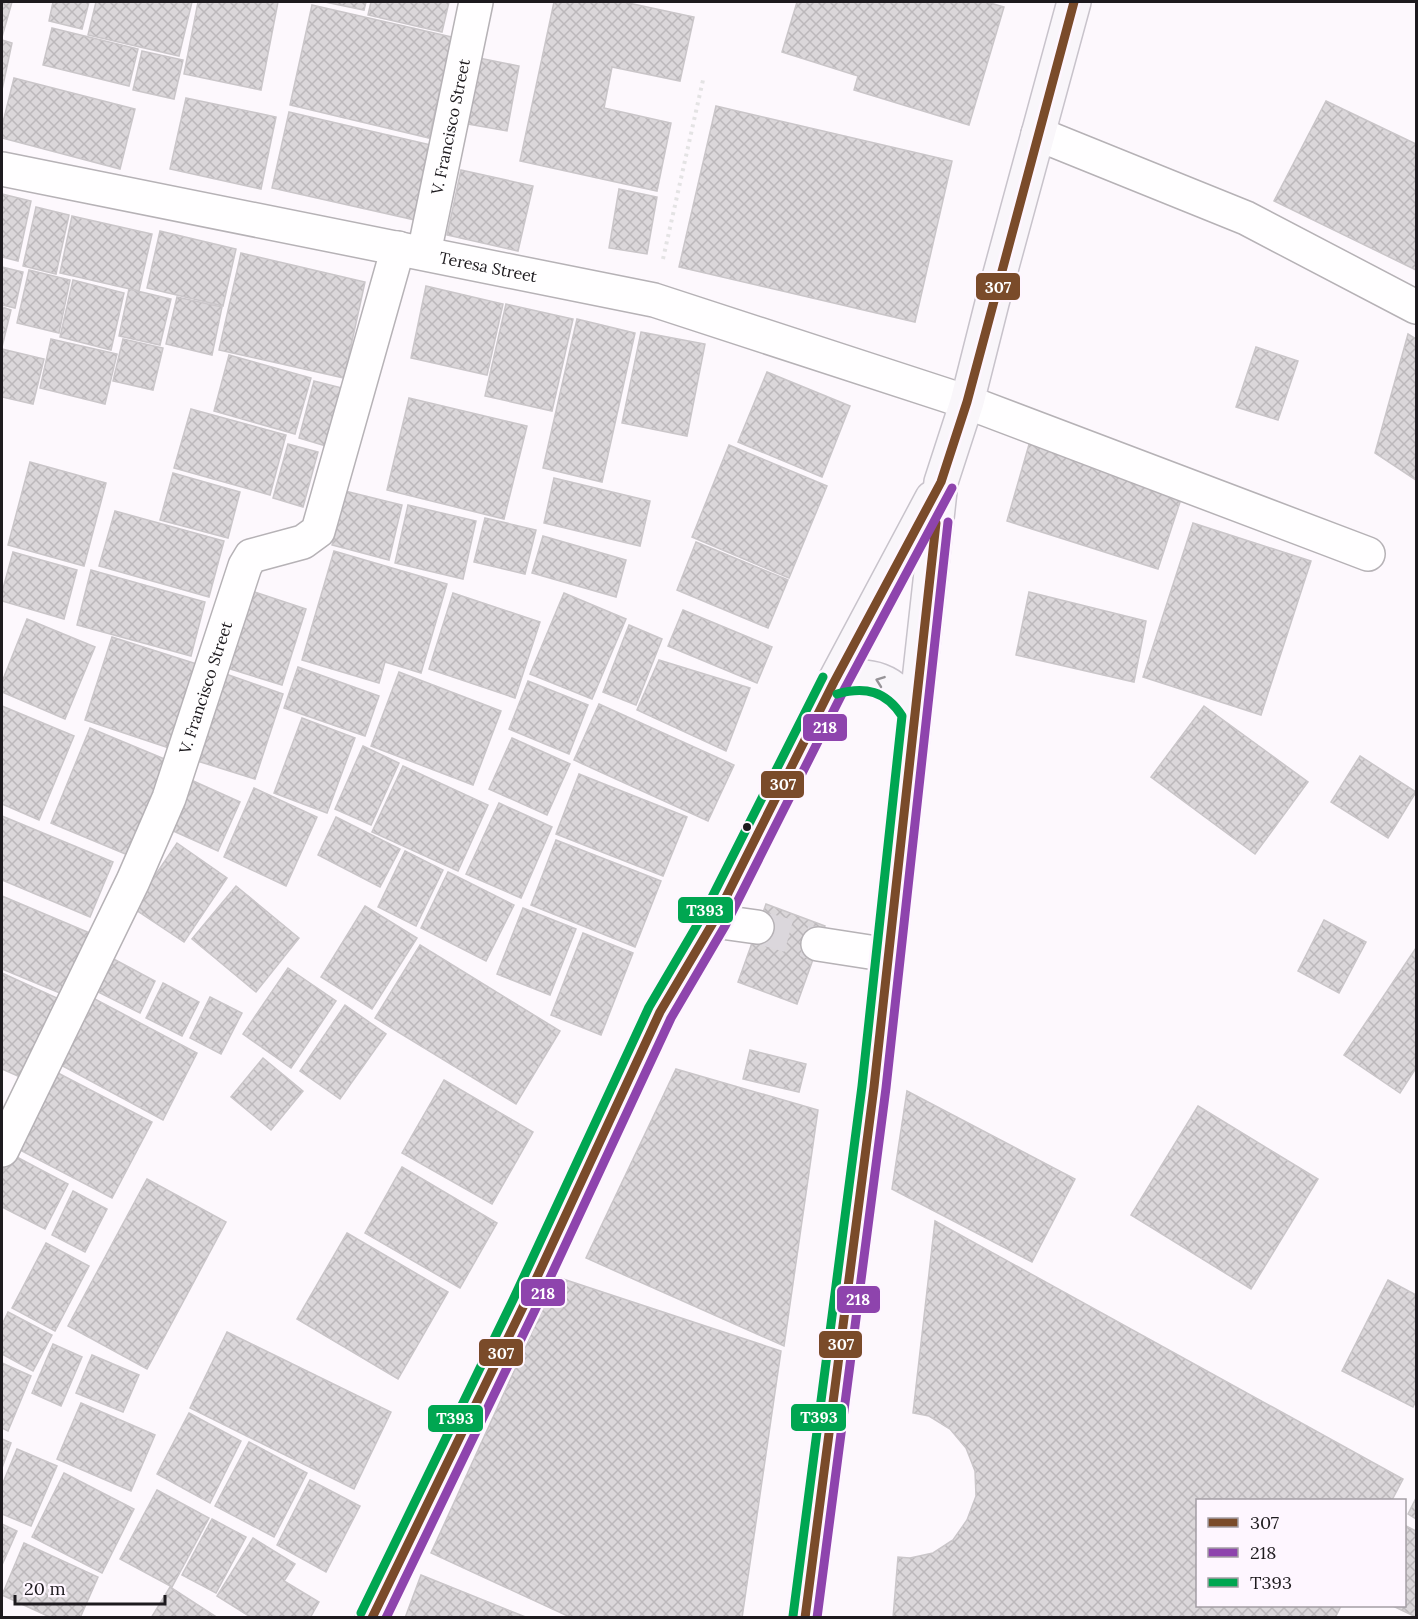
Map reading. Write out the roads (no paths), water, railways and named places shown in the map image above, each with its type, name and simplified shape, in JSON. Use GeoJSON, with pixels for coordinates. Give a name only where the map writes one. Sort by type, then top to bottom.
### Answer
{"type":"FeatureCollection","features":[{"type":"Feature","properties":{"kind":"main road"},"geometry":{"type":"LineString","coordinates":[[372,1617],[524,1305],[660,1012],[714,921],[834,682],[941,482],[967,402],[1074,2]]}},
{"type":"Feature","properties":{"kind":"main road"},"geometry":{"type":"LineString","coordinates":[[805,1617],[872,1097],[941,482]]}},
{"type":"Feature","properties":{"kind":"main road"},"geometry":{"type":"LineString","coordinates":[[834,682],[857,676],[880,680],[901,693],[914,713]]}},
{"type":"Feature","properties":{"kind":"street","name":"V. Francisco Street"},"geometry":{"type":"LineString","coordinates":[[2,1150],[134,881],[169,798],[245,566],[251,556],[303,542],[318,531],[411,250],[476,2]]}},
{"type":"Feature","properties":{"kind":"street"},"geometry":{"type":"LineString","coordinates":[[1038,134],[1246,218],[1416,307]]}},
{"type":"Feature","properties":{"kind":"street","name":"Teresa Street"},"geometry":{"type":"LineString","coordinates":[[2,169],[654,300],[967,402],[1368,554]]}},
{"type":"Feature","properties":{"kind":"street"},"geometry":{"type":"LineString","coordinates":[[714,921],[757,927]]}},
{"type":"Feature","properties":{"kind":"street"},"geometry":{"type":"LineString","coordinates":[[818,944],[889,955]]}},
{"type":"Feature","properties":{"kind":"tunnel"},"geometry":{"type":"LineString","coordinates":[[757,927],[818,944]]}}]}
